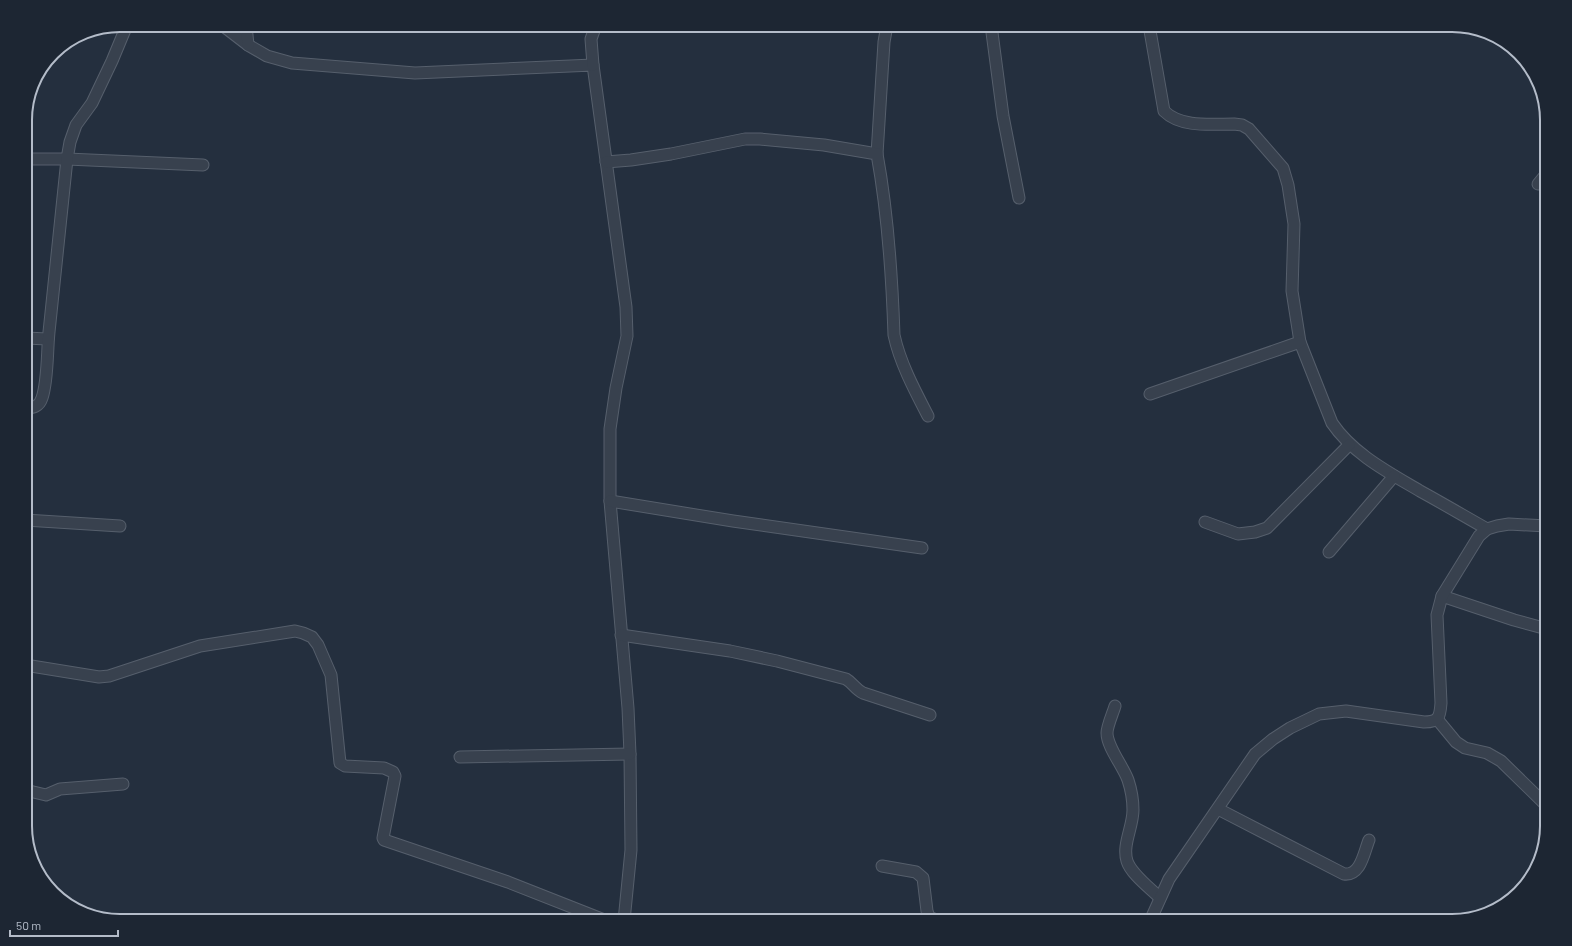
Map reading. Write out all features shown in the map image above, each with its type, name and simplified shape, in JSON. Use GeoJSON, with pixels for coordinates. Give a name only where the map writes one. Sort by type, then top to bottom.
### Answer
{"type":"FeatureCollection","features":[{"type":"Feature","properties":{"kind":"street"},"geometry":{"type":"LineString","coordinates":[[32,408],[38,405],[42,398],[45,385],[48,339],[70,142],[76,125],[92,103],[124,32]]}},
{"type":"Feature","properties":{"kind":"street"},"geometry":{"type":"LineString","coordinates":[[231,32],[248,45],[267,56],[292,63],[415,73],[593,65]]}},
{"type":"Feature","properties":{"kind":"street"},"geometry":{"type":"LineString","coordinates":[[247,32],[248,45]]}},
{"type":"Feature","properties":{"kind":"street"},"geometry":{"type":"LineString","coordinates":[[594,32],[591,39],[593,65],[626,307],[627,336],[616,388],[610,429],[610,501],[628,708],[630,754],[632,850],[625,914]]}},
{"type":"Feature","properties":{"kind":"street"},"geometry":{"type":"LineString","coordinates":[[886,32],[878,154],[893,281],[894,335],[914,391],[928,416]]}},
{"type":"Feature","properties":{"kind":"street"},"geometry":{"type":"LineString","coordinates":[[992,32],[1003,116],[1020,198]]}},
{"type":"Feature","properties":{"kind":"street"},"geometry":{"type":"LineString","coordinates":[[1150,32],[1164,111],[1168,115],[1185,122],[1242,125],[1249,129],[1283,168],[1288,185],[1294,224],[1292,291],[1300,342],[1332,423],[1349,445],[1370,461],[1487,529]]}},
{"type":"Feature","properties":{"kind":"street"},"geometry":{"type":"LineString","coordinates":[[606,162],[671,154],[745,139],[824,145],[878,154]]}},
{"type":"Feature","properties":{"kind":"street"},"geometry":{"type":"LineString","coordinates":[[32,159],[67,159],[203,165]]}},
{"type":"Feature","properties":{"kind":"street"},"geometry":{"type":"LineString","coordinates":[[32,338],[48,339]]}},
{"type":"Feature","properties":{"kind":"street"},"geometry":{"type":"LineString","coordinates":[[1150,394],[1300,342]]}},
{"type":"Feature","properties":{"kind":"street"},"geometry":{"type":"LineString","coordinates":[[1206,522],[1238,534],[1255,532],[1267,528],[1349,445]]}},
{"type":"Feature","properties":{"kind":"street"},"geometry":{"type":"LineString","coordinates":[[1329,552],[1394,476]]}},
{"type":"Feature","properties":{"kind":"street"},"geometry":{"type":"LineString","coordinates":[[610,501],[732,521],[922,548]]}},
{"type":"Feature","properties":{"kind":"street"},"geometry":{"type":"LineString","coordinates":[[32,520],[120,526]]}},
{"type":"Feature","properties":{"kind":"street"},"geometry":{"type":"LineString","coordinates":[[1153,914],[1169,879],[1255,754],[1273,739],[1290,728],[1319,714],[1346,711],[1424,722],[1431,722],[1437,719],[1440,714],[1441,703],[1437,614],[1442,596],[1479,536],[1487,529],[1509,524],[1540,526]]}},
{"type":"Feature","properties":{"kind":"street"},"geometry":{"type":"LineString","coordinates":[[1442,596],[1540,627]]}},
{"type":"Feature","properties":{"kind":"street"},"geometry":{"type":"LineString","coordinates":[[32,666],[99,677],[109,676],[200,646],[295,632],[303,633],[312,637],[318,645],[331,675],[340,764],[345,766],[384,768],[393,772],[395,776],[383,838],[384,840],[508,882],[589,914]]}},
{"type":"Feature","properties":{"kind":"street"},"geometry":{"type":"LineString","coordinates":[[621,635],[730,651],[777,661],[838,677],[851,682],[856,689],[863,693],[930,715]]}},
{"type":"Feature","properties":{"kind":"street"},"geometry":{"type":"LineString","coordinates":[[1115,706],[1107,732],[1112,748],[1128,780],[1133,809],[1132,823],[1127,842],[1127,862],[1132,871],[1160,898]]}},
{"type":"Feature","properties":{"kind":"street"},"geometry":{"type":"LineString","coordinates":[[1437,719],[1456,742],[1465,748],[1486,753],[1501,761],[1540,799]]}},
{"type":"Feature","properties":{"kind":"street"},"geometry":{"type":"LineString","coordinates":[[460,757],[630,754]]}},
{"type":"Feature","properties":{"kind":"street"},"geometry":{"type":"LineString","coordinates":[[32,792],[46,795],[60,789],[123,784]]}},
{"type":"Feature","properties":{"kind":"street"},"geometry":{"type":"LineString","coordinates":[[1218,809],[1344,874],[1354,872],[1360,864],[1369,840]]}},
{"type":"Feature","properties":{"kind":"street"},"geometry":{"type":"LineString","coordinates":[[882,866],[916,872],[923,878],[928,914]]}}]}
